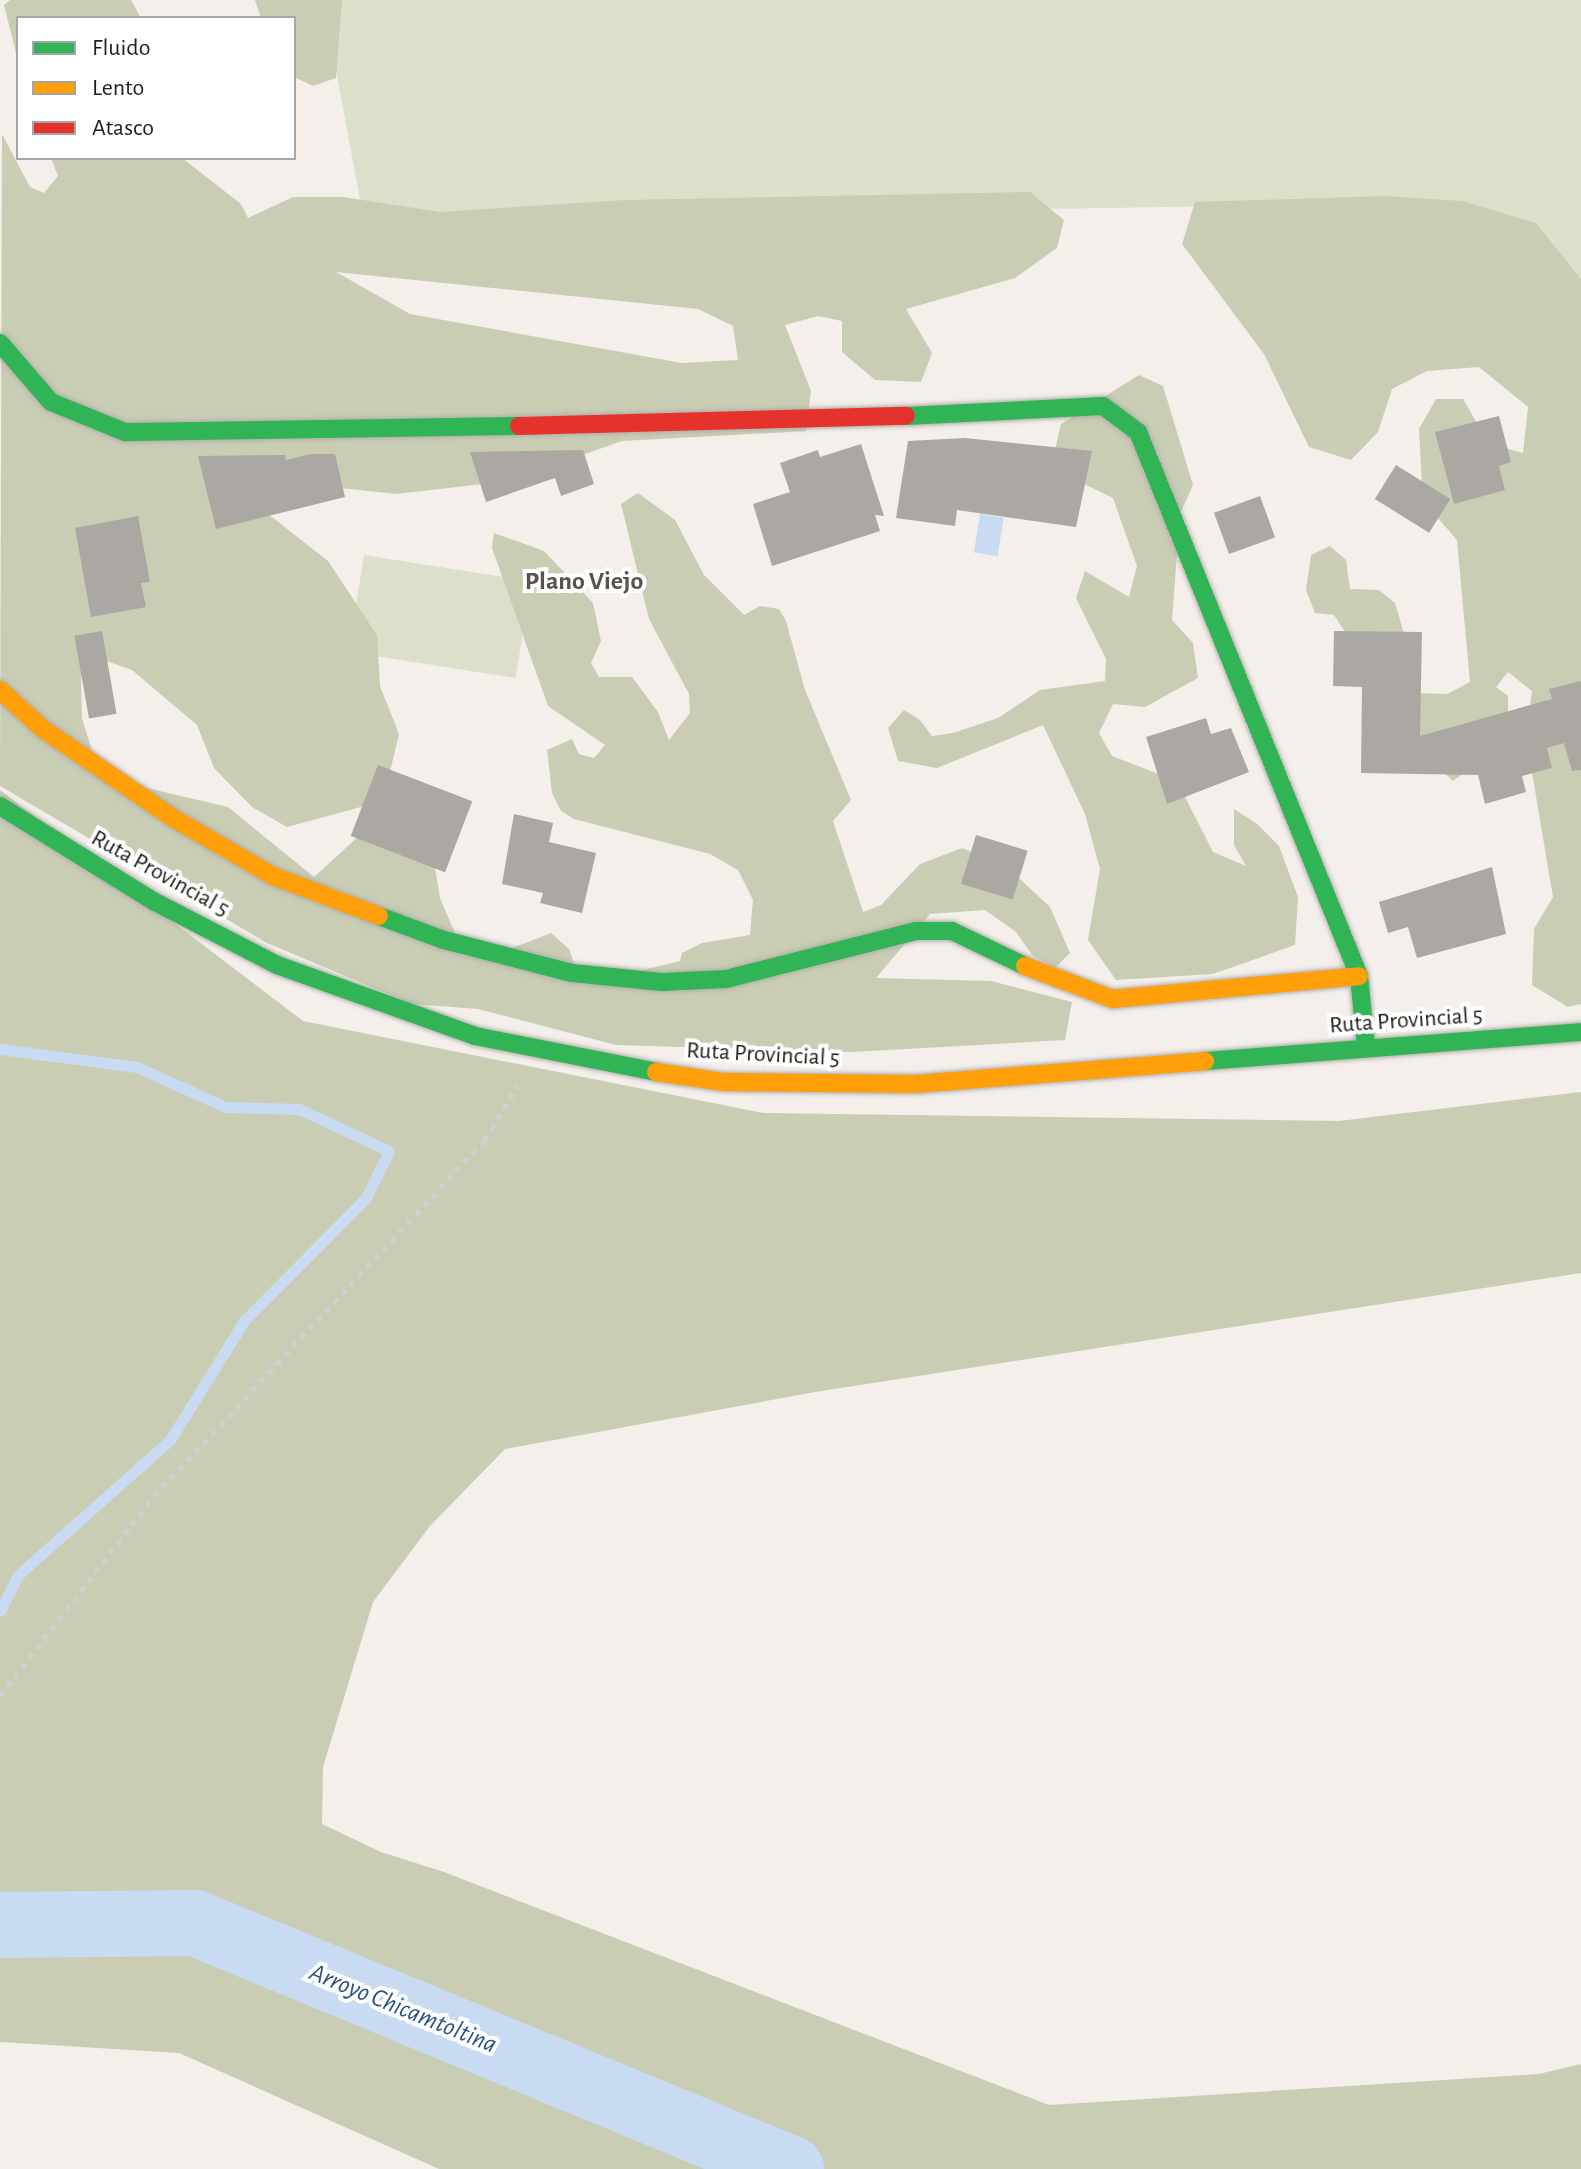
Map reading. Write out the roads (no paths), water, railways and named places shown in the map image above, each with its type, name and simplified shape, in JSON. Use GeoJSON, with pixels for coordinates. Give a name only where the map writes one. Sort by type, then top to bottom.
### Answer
{"type":"FeatureCollection","features":[{"type":"Feature","properties":{"kind":"street"},"geometry":{"type":"LineString","coordinates":[[0,343],[51,402],[125,432],[803,422],[1103,406],[1138,432],[1359,976],[1366,1048]]}},
{"type":"Feature","properties":{"kind":"street"},"geometry":{"type":"LineString","coordinates":[[0,690],[43,729],[134,791],[273,876],[444,940],[572,973],[662,982],[726,979],[916,931],[952,931],[1062,984],[1113,999],[1359,976]]}},
{"type":"Feature","properties":{"kind":"street","name":"Ruta Provincial 5"},"geometry":{"type":"LineString","coordinates":[[0,806],[155,902],[277,965],[390,1009],[538,1051],[724,1082],[915,1084],[1581,1032]]}},
{"type":"Feature","properties":{"kind":"water"},"geometry":{"type":"Polygon","coordinates":[[[980,514],[1004,518],[998,556],[974,553],[980,514]]]}},
{"type":"Feature","properties":{"kind":"waterway"},"geometry":{"type":"LineString","coordinates":[[0,1049],[137,1067],[225,1107],[299,1109],[389,1151],[366,1198],[244,1321],[170,1440],[18,1575],[0,1611]]}},
{"type":"Feature","properties":{"kind":"waterway","name":"Arroyo Chicamtoltina"},"geometry":{"type":"LineString","coordinates":[[0,1925],[195,1923],[791,2169]]}},
{"type":"Feature","properties":{"kind":"district","name":"Plano Viejo"},"geometry":{"type":"Point","coordinates":[584,582]}}]}
